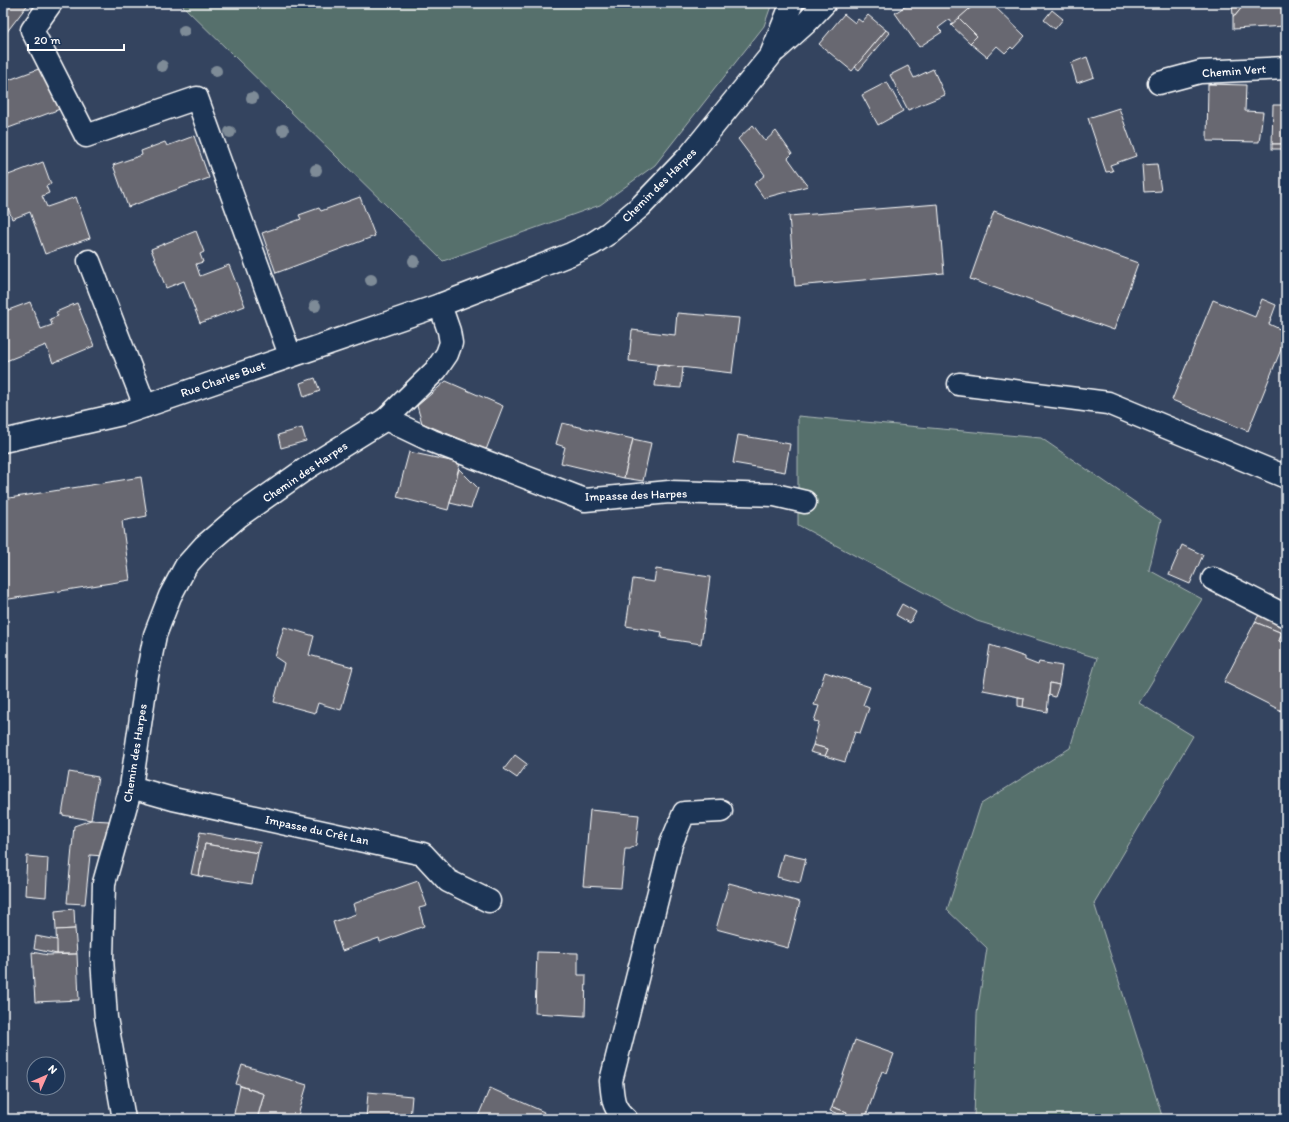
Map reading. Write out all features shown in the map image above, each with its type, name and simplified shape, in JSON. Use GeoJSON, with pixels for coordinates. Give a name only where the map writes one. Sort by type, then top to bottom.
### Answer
{"type":"FeatureCollection","features":[{"type":"Feature","properties":{"kind":"street"},"geometry":{"type":"LineString","coordinates":[[51,3],[32,30],[86,136],[197,98],[290,355]]}},
{"type":"Feature","properties":{"kind":"street","name":"Chemin des Harpes"},"geometry":{"type":"LineString","coordinates":[[124,1119],[106,1018],[102,958],[104,883],[131,788],[147,676],[155,635],[170,596],[186,566],[204,546],[239,516],[307,468],[386,419],[436,370],[450,349],[451,337],[440,305],[571,254],[592,244],[609,233],[641,206],[690,155],[770,55],[792,3]]}},
{"type":"Feature","properties":{"kind":"street"},"geometry":{"type":"LineString","coordinates":[[770,55],[806,23],[825,3]]}},
{"type":"Feature","properties":{"kind":"street","name":"Chemin Vert"},"geometry":{"type":"LineString","coordinates":[[1159,83],[1200,72],[1286,68]]}},
{"type":"Feature","properties":{"kind":"street"},"geometry":{"type":"LineString","coordinates":[[89,261],[145,406]]}},
{"type":"Feature","properties":{"kind":"street","name":"Rue Charles Buet"},"geometry":{"type":"LineString","coordinates":[[3,441],[122,414],[290,355],[440,305]]}},
{"type":"Feature","properties":{"kind":"street"},"geometry":{"type":"LineString","coordinates":[[958,384],[1108,403],[1286,477]]}},
{"type":"Feature","properties":{"kind":"street","name":"Impasse des Harpes"},"geometry":{"type":"LineString","coordinates":[[386,419],[432,440],[585,500],[669,492],[775,495],[805,502]]}},
{"type":"Feature","properties":{"kind":"street"},"geometry":{"type":"LineString","coordinates":[[1213,579],[1286,616]]}},
{"type":"Feature","properties":{"kind":"street","name":"Impasse du Crêt Lan"},"geometry":{"type":"LineString","coordinates":[[131,788],[174,799],[423,854],[448,882],[489,901]]}},
{"type":"Feature","properties":{"kind":"street"},"geometry":{"type":"LineString","coordinates":[[626,1119],[618,1112],[613,1102],[612,1081],[671,844],[684,814],[721,811]]}},
{"type":"Feature","properties":{"kind":"green space"},"geometry":{"type":"Polygon","coordinates":[[[180,3],[772,3],[764,26],[655,165],[600,205],[443,261],[180,3]]]}},
{"type":"Feature","properties":{"kind":"green space"},"geometry":{"type":"Polygon","coordinates":[[[798,416],[1041,438],[1161,520],[1149,570],[1202,599],[1139,703],[1193,736],[1094,903],[1163,1119],[974,1119],[977,1014],[987,948],[947,910],[981,804],[1070,748],[1097,658],[977,621],[798,525],[798,416]]]}},
{"type":"Feature","properties":{"kind":"building"},"geometry":{"type":"Polygon","coordinates":[[[3,3],[29,3],[3,37],[3,3]]]}},
{"type":"Feature","properties":{"kind":"building"},"geometry":{"type":"Polygon","coordinates":[[[910,3],[940,3],[941,5],[943,3],[976,3],[953,24],[950,19],[938,28],[942,32],[919,47],[895,13],[910,3]]]}},
{"type":"Feature","properties":{"kind":"building"},"geometry":{"type":"Polygon","coordinates":[[[976,3],[991,3],[1025,36],[1013,49],[1011,47],[1005,53],[997,46],[987,57],[970,43],[977,36],[959,18],[976,3]]]}},
{"type":"Feature","properties":{"kind":"building"},"geometry":{"type":"Polygon","coordinates":[[[1232,3],[1240,3],[1243,6],[1235,16],[1233,16],[1232,3]]]}},
{"type":"Feature","properties":{"kind":"building"},"geometry":{"type":"Polygon","coordinates":[[[1240,3],[1286,3],[1286,26],[1233,29],[1233,16],[1235,16],[1243,6],[1240,3]]]}},
{"type":"Feature","properties":{"kind":"building"},"geometry":{"type":"Polygon","coordinates":[[[1052,10],[1063,19],[1055,29],[1044,20],[1052,10]]]}},
{"type":"Feature","properties":{"kind":"building"},"geometry":{"type":"Polygon","coordinates":[[[844,14],[855,23],[858,19],[862,22],[868,15],[886,30],[852,71],[819,44],[844,14]]]}},
{"type":"Feature","properties":{"kind":"building"},"geometry":{"type":"Polygon","coordinates":[[[959,18],[977,36],[970,43],[951,25],[959,18]]]}},
{"type":"Feature","properties":{"kind":"building"},"geometry":{"type":"Polygon","coordinates":[[[886,30],[890,33],[859,70],[855,67],[886,30]]]}},
{"type":"Feature","properties":{"kind":"building"},"geometry":{"type":"Polygon","coordinates":[[[1087,57],[1094,77],[1077,83],[1071,63],[1087,57]]]}},
{"type":"Feature","properties":{"kind":"building"},"geometry":{"type":"Polygon","coordinates":[[[908,66],[914,78],[933,69],[945,95],[908,110],[890,75],[908,66]]]}},
{"type":"Feature","properties":{"kind":"building"},"geometry":{"type":"Polygon","coordinates":[[[44,67],[60,109],[3,130],[3,78],[5,77],[6,81],[44,67]]]}},
{"type":"Feature","properties":{"kind":"building"},"geometry":{"type":"Polygon","coordinates":[[[887,82],[903,111],[878,125],[862,95],[887,82]]]}},
{"type":"Feature","properties":{"kind":"building"},"geometry":{"type":"Polygon","coordinates":[[[1208,84],[1246,85],[1245,111],[1263,112],[1259,142],[1207,141],[1208,84]]]}},
{"type":"Feature","properties":{"kind":"building"},"geometry":{"type":"Polygon","coordinates":[[[1273,105],[1286,105],[1286,144],[1272,144],[1273,105]]]}},
{"type":"Feature","properties":{"kind":"building"},"geometry":{"type":"Polygon","coordinates":[[[1119,108],[1136,156],[1110,165],[1113,171],[1106,172],[1088,118],[1119,108]]]}},
{"type":"Feature","properties":{"kind":"building"},"geometry":{"type":"Polygon","coordinates":[[[753,125],[765,141],[776,131],[792,154],[788,158],[808,186],[764,198],[754,184],[765,175],[738,139],[753,125]]]}},
{"type":"Feature","properties":{"kind":"building"},"geometry":{"type":"Polygon","coordinates":[[[194,136],[209,178],[128,207],[113,165],[142,155],[141,151],[165,142],[167,146],[194,136]]]}},
{"type":"Feature","properties":{"kind":"building"},"geometry":{"type":"Polygon","coordinates":[[[1272,144],[1286,144],[1286,149],[1272,149],[1272,144]]]}},
{"type":"Feature","properties":{"kind":"building"},"geometry":{"type":"Polygon","coordinates":[[[43,162],[51,184],[46,186],[49,193],[42,196],[47,207],[76,197],[90,238],[45,254],[30,212],[12,219],[3,193],[3,177],[43,162]]]}},
{"type":"Feature","properties":{"kind":"building"},"geometry":{"type":"Polygon","coordinates":[[[1157,164],[1161,191],[1144,192],[1142,165],[1157,164]]]}},
{"type":"Feature","properties":{"kind":"building"},"geometry":{"type":"Polygon","coordinates":[[[360,197],[375,236],[276,273],[262,233],[301,219],[299,215],[319,208],[321,211],[360,197]]]}},
{"type":"Feature","properties":{"kind":"building"},"geometry":{"type":"Polygon","coordinates":[[[938,204],[944,273],[795,286],[789,216],[938,204]]]}},
{"type":"Feature","properties":{"kind":"building"},"geometry":{"type":"Polygon","coordinates":[[[994,211],[1138,263],[1114,330],[970,279],[994,211]]]}},
{"type":"Feature","properties":{"kind":"building"},"geometry":{"type":"Polygon","coordinates":[[[196,231],[204,252],[200,254],[203,262],[196,264],[200,276],[229,265],[245,306],[200,323],[184,281],[166,288],[151,249],[196,231]]]}},
{"type":"Feature","properties":{"kind":"building"},"geometry":{"type":"Polygon","coordinates":[[[1262,299],[1276,305],[1269,324],[1286,332],[1286,337],[1248,431],[1172,400],[1213,300],[1255,317],[1262,299]]]}},
{"type":"Feature","properties":{"kind":"building"},"geometry":{"type":"Polygon","coordinates":[[[30,302],[41,329],[52,325],[50,319],[58,316],[56,312],[77,303],[94,346],[53,363],[46,345],[6,361],[3,354],[3,312],[30,302]]]}},
{"type":"Feature","properties":{"kind":"building"},"geometry":{"type":"Polygon","coordinates":[[[677,313],[739,318],[732,373],[629,361],[632,330],[675,335],[677,313]]]}},
{"type":"Feature","properties":{"kind":"building"},"geometry":{"type":"Polygon","coordinates":[[[657,365],[683,367],[681,388],[655,386],[657,365]]]}},
{"type":"Feature","properties":{"kind":"building"},"geometry":{"type":"Polygon","coordinates":[[[315,378],[320,391],[304,397],[300,383],[315,378]]]}},
{"type":"Feature","properties":{"kind":"building"},"geometry":{"type":"Polygon","coordinates":[[[446,381],[503,406],[486,450],[422,423],[417,406],[446,381]]]}},
{"type":"Feature","properties":{"kind":"building"},"geometry":{"type":"Polygon","coordinates":[[[562,423],[633,439],[624,478],[561,463],[565,447],[556,444],[562,423]]]}},
{"type":"Feature","properties":{"kind":"building"},"geometry":{"type":"Polygon","coordinates":[[[302,428],[306,441],[281,448],[278,435],[302,428]]]}},
{"type":"Feature","properties":{"kind":"building"},"geometry":{"type":"Polygon","coordinates":[[[738,435],[790,444],[785,472],[733,463],[738,435]]]}},
{"type":"Feature","properties":{"kind":"building"},"geometry":{"type":"Polygon","coordinates":[[[633,439],[651,443],[643,481],[624,478],[633,439]]]}},
{"type":"Feature","properties":{"kind":"building"},"geometry":{"type":"Polygon","coordinates":[[[409,452],[460,463],[448,510],[397,497],[409,452]]]}},
{"type":"Feature","properties":{"kind":"building"},"geometry":{"type":"Polygon","coordinates":[[[459,469],[478,488],[471,508],[450,503],[459,469]]]}},
{"type":"Feature","properties":{"kind":"building"},"geometry":{"type":"Polygon","coordinates":[[[141,477],[147,516],[122,521],[130,580],[3,600],[3,499],[141,477]]]}},
{"type":"Feature","properties":{"kind":"building"},"geometry":{"type":"Polygon","coordinates":[[[1182,545],[1203,555],[1190,584],[1169,575],[1182,545]]]}},
{"type":"Feature","properties":{"kind":"building"},"geometry":{"type":"Polygon","coordinates":[[[656,569],[710,577],[701,644],[661,638],[662,632],[626,626],[633,579],[654,582],[656,569]]]}},
{"type":"Feature","properties":{"kind":"building"},"geometry":{"type":"Polygon","coordinates":[[[902,604],[916,612],[910,623],[896,615],[902,604]]]}},
{"type":"Feature","properties":{"kind":"building"},"geometry":{"type":"Polygon","coordinates":[[[1259,615],[1286,628],[1282,633],[1255,622],[1259,615]]]}},
{"type":"Feature","properties":{"kind":"building"},"geometry":{"type":"Polygon","coordinates":[[[1255,622],[1282,633],[1279,641],[1286,645],[1286,713],[1224,682],[1255,622]]]}},
{"type":"Feature","properties":{"kind":"building"},"geometry":{"type":"Polygon","coordinates":[[[284,627],[314,636],[309,655],[353,667],[341,710],[318,703],[315,713],[274,702],[284,663],[275,657],[284,627]]]}},
{"type":"Feature","properties":{"kind":"building"},"geometry":{"type":"Polygon","coordinates":[[[1282,633],[1286,635],[1286,645],[1279,641],[1282,633]]]}},
{"type":"Feature","properties":{"kind":"building"},"geometry":{"type":"Polygon","coordinates":[[[990,645],[1025,657],[1025,660],[1038,665],[1039,662],[1062,666],[1059,685],[1050,683],[1047,712],[1023,707],[1024,698],[983,690],[990,645]]]}},
{"type":"Feature","properties":{"kind":"building"},"geometry":{"type":"Polygon","coordinates":[[[825,672],[870,687],[863,705],[869,708],[860,733],[855,732],[845,762],[825,756],[828,749],[813,745],[819,722],[814,721],[819,706],[814,705],[825,672]]]}},
{"type":"Feature","properties":{"kind":"building"},"geometry":{"type":"Polygon","coordinates":[[[1050,683],[1059,685],[1055,697],[1049,695],[1050,683]]]}},
{"type":"Feature","properties":{"kind":"building"},"geometry":{"type":"Polygon","coordinates":[[[1018,697],[1024,698],[1023,707],[1018,706],[1018,697]]]}},
{"type":"Feature","properties":{"kind":"building"},"geometry":{"type":"Polygon","coordinates":[[[813,745],[828,749],[825,756],[810,752],[813,745]]]}},
{"type":"Feature","properties":{"kind":"building"},"geometry":{"type":"Polygon","coordinates":[[[515,755],[527,764],[517,778],[504,769],[515,755]]]}},
{"type":"Feature","properties":{"kind":"building"},"geometry":{"type":"Polygon","coordinates":[[[69,772],[98,777],[91,820],[62,815],[69,772]]]}},
{"type":"Feature","properties":{"kind":"building"},"geometry":{"type":"Polygon","coordinates":[[[590,810],[639,815],[636,845],[630,849],[625,849],[621,888],[583,886],[590,810]]]}},
{"type":"Feature","properties":{"kind":"building"},"geometry":{"type":"Polygon","coordinates":[[[91,820],[109,821],[103,856],[90,855],[85,904],[67,903],[74,826],[91,820]]]}},
{"type":"Feature","properties":{"kind":"building"},"geometry":{"type":"Polygon","coordinates":[[[200,832],[261,843],[258,853],[205,844],[199,876],[191,874],[200,832]]]}},
{"type":"Feature","properties":{"kind":"building"},"geometry":{"type":"Polygon","coordinates":[[[205,844],[258,853],[252,884],[199,876],[205,844]]]}},
{"type":"Feature","properties":{"kind":"building"},"geometry":{"type":"Polygon","coordinates":[[[783,854],[806,859],[800,883],[777,877],[783,854]]]}},
{"type":"Feature","properties":{"kind":"building"},"geometry":{"type":"Polygon","coordinates":[[[27,856],[48,858],[46,897],[25,895],[27,856]]]}},
{"type":"Feature","properties":{"kind":"building"},"geometry":{"type":"Polygon","coordinates":[[[418,881],[427,906],[419,908],[424,926],[380,942],[379,938],[342,951],[333,922],[356,914],[353,904],[418,881]]]}},
{"type":"Feature","properties":{"kind":"building"},"geometry":{"type":"Polygon","coordinates":[[[729,883],[800,902],[788,948],[716,929],[729,883]]]}},
{"type":"Feature","properties":{"kind":"building"},"geometry":{"type":"Polygon","coordinates":[[[74,909],[75,929],[56,930],[55,911],[74,909]]]}},
{"type":"Feature","properties":{"kind":"building"},"geometry":{"type":"Polygon","coordinates":[[[75,929],[77,954],[57,954],[56,930],[75,929]]]}},
{"type":"Feature","properties":{"kind":"building"},"geometry":{"type":"Polygon","coordinates":[[[36,936],[57,940],[57,954],[34,949],[36,936]]]}},
{"type":"Feature","properties":{"kind":"building"},"geometry":{"type":"Polygon","coordinates":[[[32,952],[48,955],[77,954],[79,1000],[35,1002],[32,952]]]}},
{"type":"Feature","properties":{"kind":"building"},"geometry":{"type":"Polygon","coordinates":[[[537,952],[578,953],[578,975],[586,975],[585,1016],[535,1013],[537,952]]]}},
{"type":"Feature","properties":{"kind":"building"},"geometry":{"type":"Polygon","coordinates":[[[855,1040],[894,1054],[887,1073],[882,1071],[865,1119],[853,1119],[845,1116],[847,1112],[832,1107],[855,1040]]]}},
{"type":"Feature","properties":{"kind":"building"},"geometry":{"type":"Polygon","coordinates":[[[242,1065],[307,1085],[297,1119],[257,1119],[264,1094],[236,1084],[242,1065]]]}},
{"type":"Feature","properties":{"kind":"building"},"geometry":{"type":"Polygon","coordinates":[[[240,1086],[264,1094],[257,1119],[233,1118],[240,1086]]]}},
{"type":"Feature","properties":{"kind":"building"},"geometry":{"type":"Polygon","coordinates":[[[490,1088],[544,1112],[541,1119],[477,1119],[490,1088]]]}},
{"type":"Feature","properties":{"kind":"building"},"geometry":{"type":"Polygon","coordinates":[[[368,1092],[412,1096],[410,1119],[366,1119],[368,1092]]]}},
{"type":"Feature","properties":{"kind":"building"},"geometry":{"type":"Polygon","coordinates":[[[832,1107],[847,1112],[845,1116],[830,1111],[832,1107]]]}}]}
